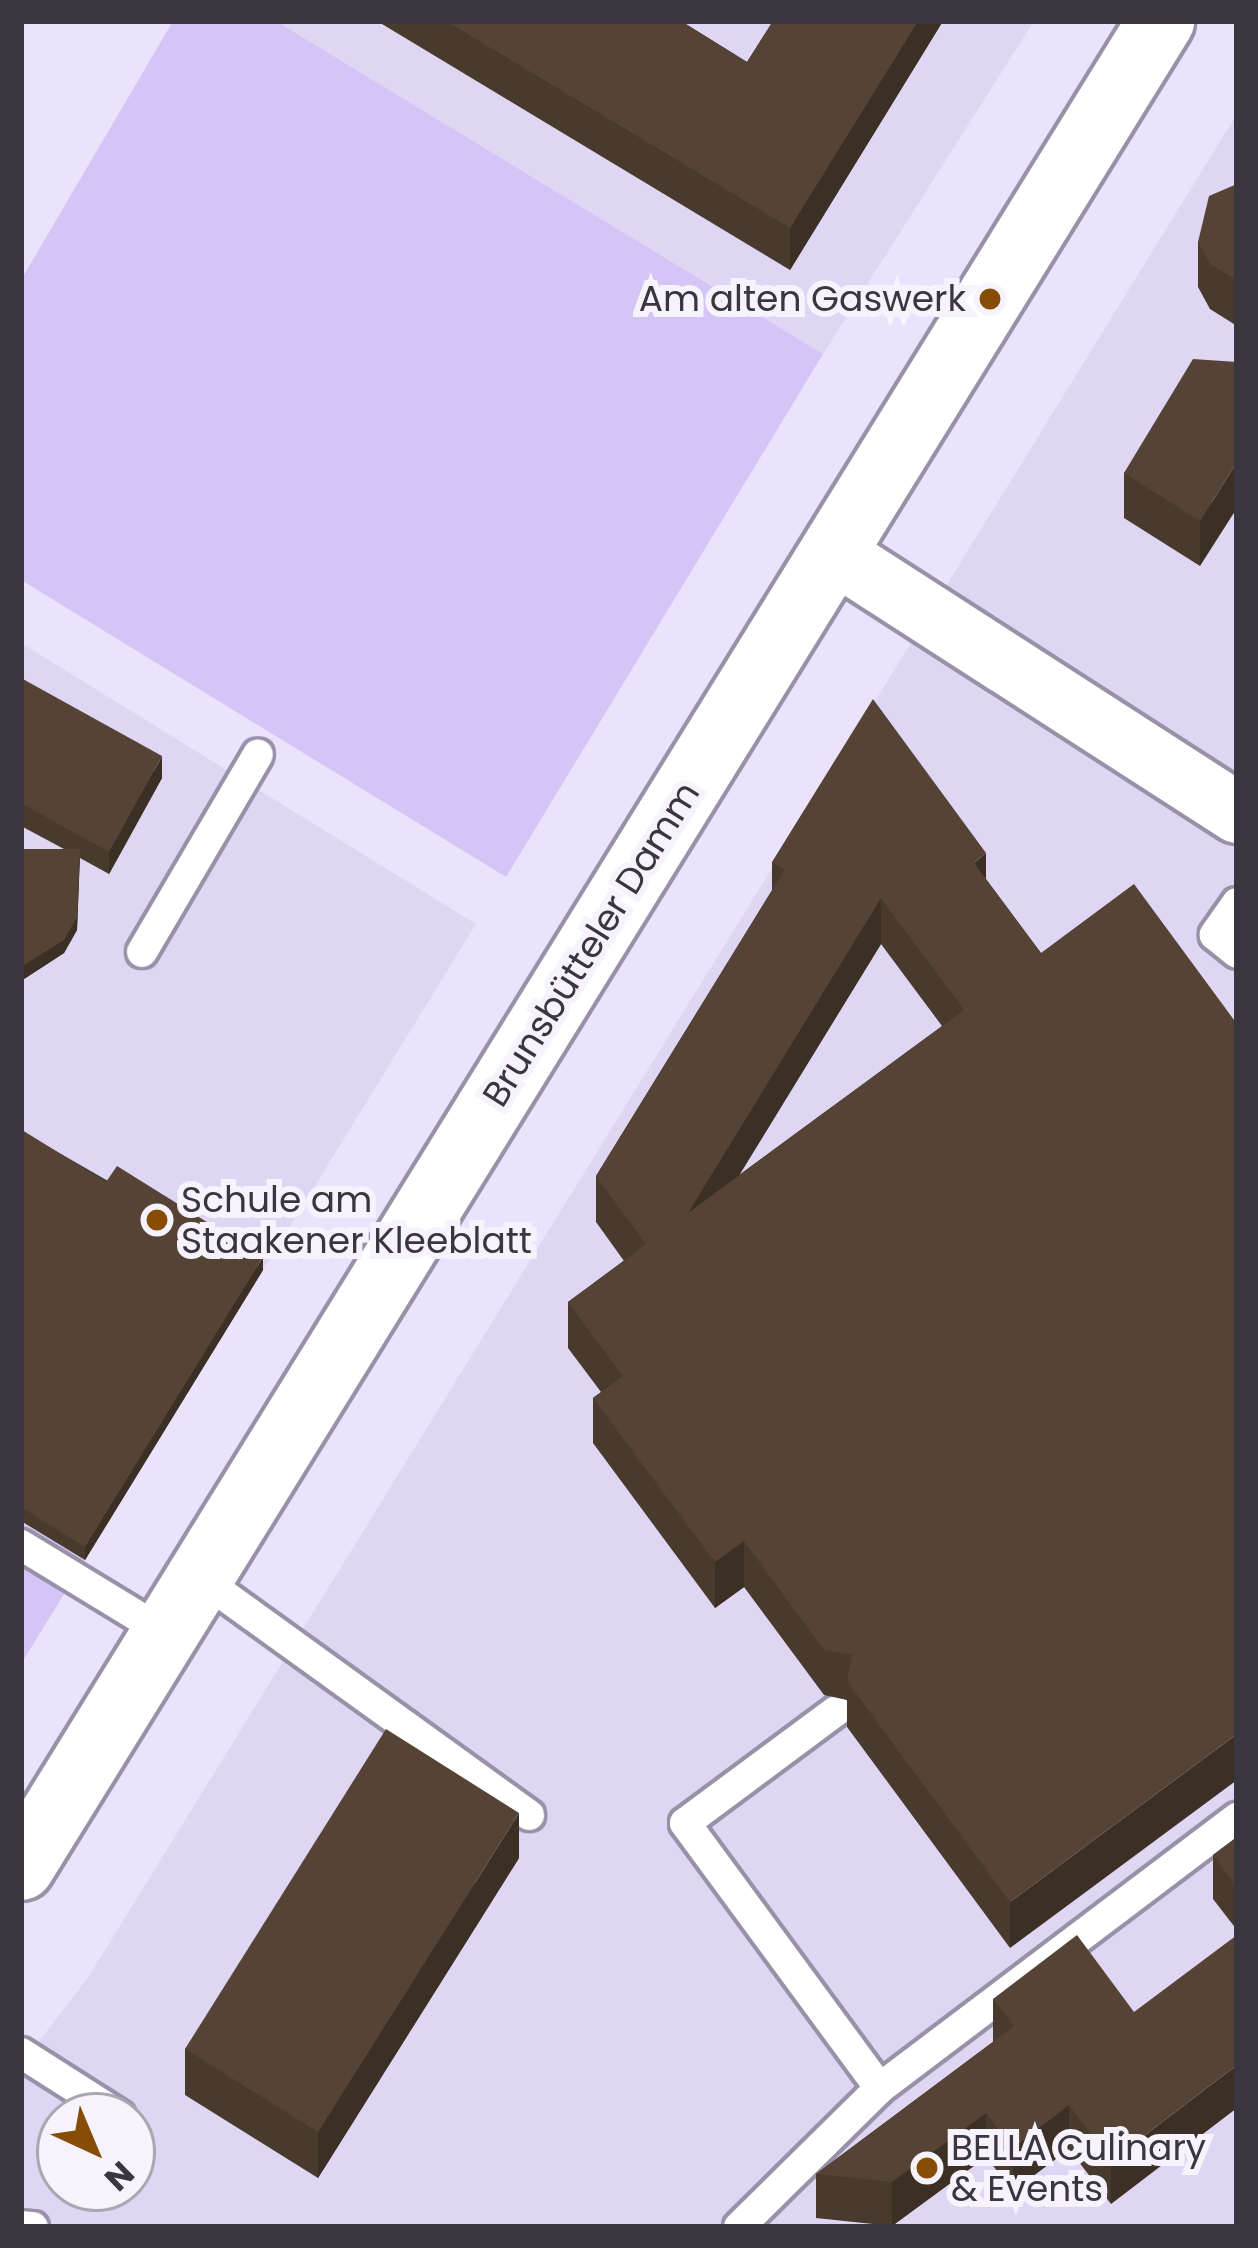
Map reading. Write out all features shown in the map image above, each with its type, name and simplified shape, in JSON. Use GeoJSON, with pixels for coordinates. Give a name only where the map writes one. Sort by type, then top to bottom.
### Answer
{"type":"FeatureCollection","features":[{"type":"Feature","properties":{"kind":"main road","name":"Brunsbütteler Damm"},"geometry":{"type":"LineString","coordinates":[[21,1867],[1161,21]]}},
{"type":"Feature","properties":{"kind":"street"},"geometry":{"type":"LineString","coordinates":[[834,553],[1237,813]]}},
{"type":"Feature","properties":{"kind":"lane"},"geometry":{"type":"LineString","coordinates":[[142,952],[258,754]]}},
{"type":"Feature","properties":{"kind":"lane"},"geometry":{"type":"LineString","coordinates":[[1237,903],[1215,934],[1237,953]]}},
{"type":"Feature","properties":{"kind":"lane"},"geometry":{"type":"LineString","coordinates":[[21,1545],[165,1633]]}},
{"type":"Feature","properties":{"kind":"lane"},"geometry":{"type":"LineString","coordinates":[[199,1577],[529,1815]]}},
{"type":"Feature","properties":{"kind":"lane"},"geometry":{"type":"LineString","coordinates":[[836,1711],[685,1823],[880,2088]]}},
{"type":"Feature","properties":{"kind":"lane"},"geometry":{"type":"LineString","coordinates":[[739,2227],[880,2088],[1237,1818]]}},
{"type":"Feature","properties":{"kind":"lane"},"geometry":{"type":"LineString","coordinates":[[21,2053],[82,2092]]}},
{"type":"Feature","properties":{"kind":"lane"},"geometry":{"type":"LineString","coordinates":[[21,2226],[33,2227]]}},
{"type":"Feature","properties":{"kind":"shaded area"},"geometry":{"type":"Polygon","coordinates":[[[173,21],[276,21],[823,354],[506,877],[21,580],[21,280],[173,21]]]}},
{"type":"Feature","properties":{"kind":"shaded area"},"geometry":{"type":"Polygon","coordinates":[[[276,21],[1034,21],[823,354],[276,21]]]}},
{"type":"Feature","properties":{"kind":"shaded area"},"geometry":{"type":"Polygon","coordinates":[[[1237,114],[1237,2227],[21,2227],[21,2065],[89,1976],[1237,114]]]}},
{"type":"Feature","properties":{"kind":"shaded area","name":"Schule am Staakener Kleeblatt"},"geometry":{"type":"Polygon","coordinates":[[[21,643],[476,924],[85,1560],[21,1517],[21,643]]]}},
{"type":"Feature","properties":{"kind":"shaded area"},"geometry":{"type":"Polygon","coordinates":[[[21,1517],[85,1560],[21,1664],[21,1517]]]}},
{"type":"Feature","properties":{"kind":"building"},"geometry":{"type":"Polygon","coordinates":[[[446,21],[681,21],[747,62],[773,21],[918,21],[790,228],[446,21]]]}},
{"type":"Feature","properties":{"kind":"building"},"geometry":{"type":"Polygon","coordinates":[[[1237,184],[1237,280],[1210,264],[1198,242],[1209,196],[1237,184]]]}},
{"type":"Feature","properties":{"kind":"building"},"geometry":{"type":"Polygon","coordinates":[[[1193,359],[1237,362],[1237,462],[1200,521],[1124,473],[1193,359]]]}},
{"type":"Feature","properties":{"kind":"building"},"geometry":{"type":"Polygon","coordinates":[[[21,678],[162,756],[109,852],[21,803],[21,678]]]}},
{"type":"Feature","properties":{"kind":"building"},"geometry":{"type":"Polygon","coordinates":[[[873,699],[986,853],[974,863],[1041,953],[1134,884],[1237,1024],[1237,1734],[1010,1902],[847,1681],[852,1655],[824,1650],[744,1541],[715,1562],[593,1398],[623,1376],[568,1302],[646,1244],[596,1176],[785,870],[772,862],[873,699]],[[881,898],[688,1213],[964,1010],[881,898]]]}},
{"type":"Feature","properties":{"kind":"building"},"geometry":{"type":"Polygon","coordinates":[[[21,849],[80,849],[77,917],[64,940],[21,967],[21,849]]]}},
{"type":"Feature","properties":{"kind":"building"},"geometry":{"type":"Polygon","coordinates":[[[22,1130],[106,1182],[117,1166],[263,1257],[85,1547],[21,1507],[22,1130]]]}},
{"type":"Feature","properties":{"kind":"building"},"geometry":{"type":"Polygon","coordinates":[[[386,1729],[519,1813],[318,2132],[185,2049],[386,1729]]]}},
{"type":"Feature","properties":{"kind":"building"},"geometry":{"type":"Polygon","coordinates":[[[1237,1837],[1237,1887],[1213,1855],[1237,1837]]]}},
{"type":"Feature","properties":{"kind":"building"},"geometry":{"type":"Polygon","coordinates":[[[1077,1935],[1134,2012],[1237,1935],[1237,2065],[1111,2161],[1069,2105],[1013,2148],[986,2113],[892,2182],[816,2174],[1014,2026],[993,1999],[1077,1935]]]}},
{"type":"Feature","properties":{"kind":"place","name":"Am alten Gaswerk"},"geometry":{"type":"Point","coordinates":[990,299]}},
{"type":"Feature","properties":{"kind":"place","name":"Schule am Staakener Kleeblatt"},"geometry":{"type":"Point","coordinates":[157,1220]}},
{"type":"Feature","properties":{"kind":"place","name":"BELLA Culinary & Events"},"geometry":{"type":"Point","coordinates":[927,2168]}}]}
